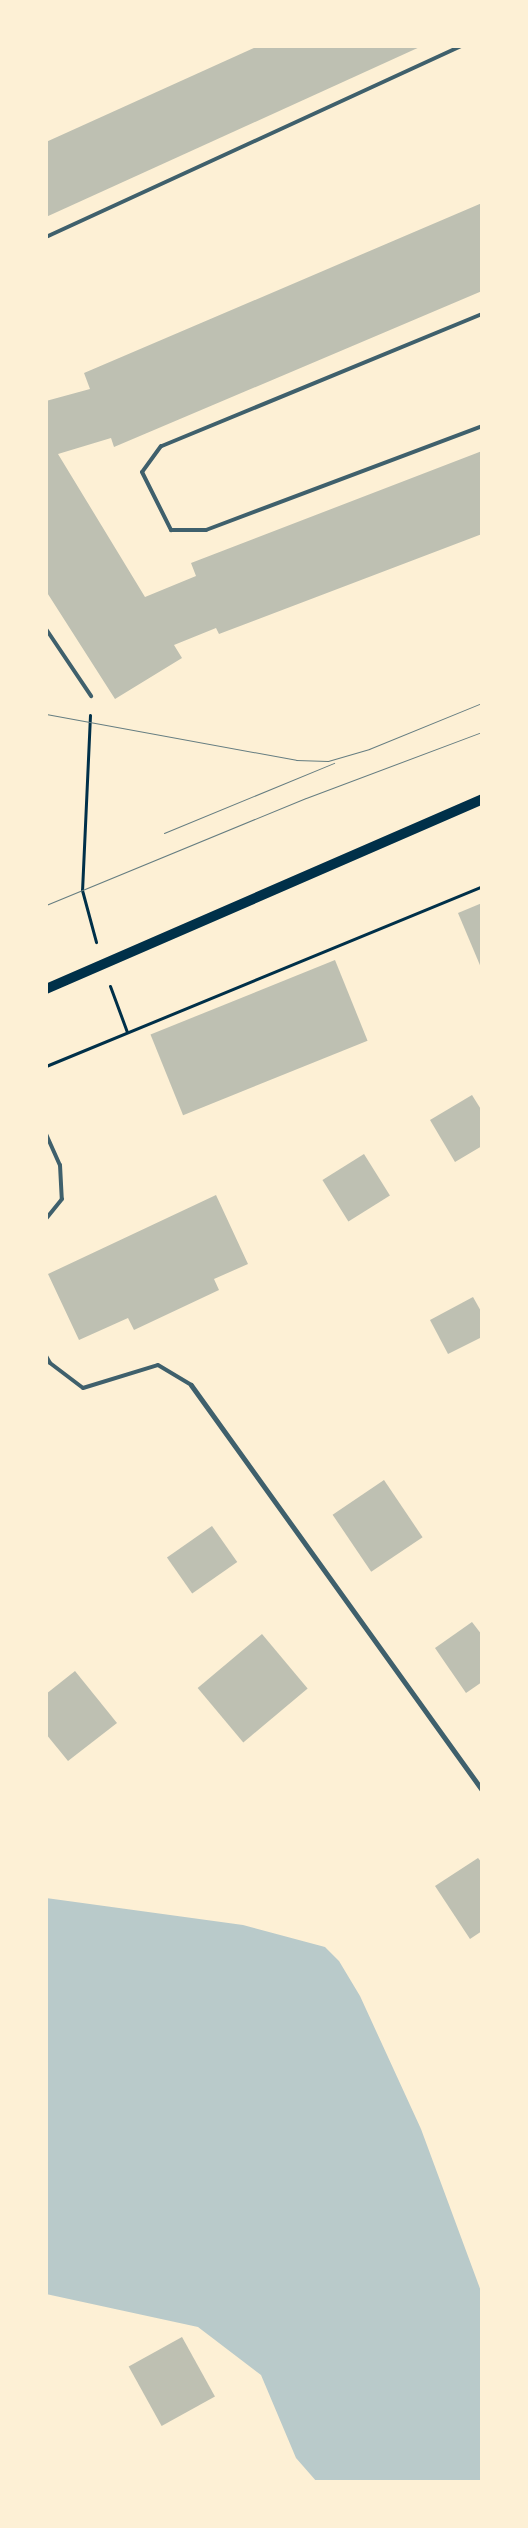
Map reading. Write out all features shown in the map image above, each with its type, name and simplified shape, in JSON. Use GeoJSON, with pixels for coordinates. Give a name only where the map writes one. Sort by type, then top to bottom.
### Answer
{"type":"FeatureCollection","features":[{"type":"Feature","properties":{"kind":"main road"},"geometry":{"type":"LineString","coordinates":[[46,988],[482,799]]}},
{"type":"Feature","properties":{"kind":"street"},"geometry":{"type":"LineString","coordinates":[[191,1385],[482,1790]]}},
{"type":"Feature","properties":{"kind":"lane"},"geometry":{"type":"LineString","coordinates":[[46,237],[461,46]]}},
{"type":"Feature","properties":{"kind":"lane"},"geometry":{"type":"LineString","coordinates":[[482,314],[161,446],[142,472],[171,530],[206,530],[482,426]]}},
{"type":"Feature","properties":{"kind":"lane"},"geometry":{"type":"LineString","coordinates":[[46,629],[91,696]]}},
{"type":"Feature","properties":{"kind":"lane"},"geometry":{"type":"LineString","coordinates":[[46,1134],[60,1165],[62,1199],[46,1220]]}},
{"type":"Feature","properties":{"kind":"lane"},"geometry":{"type":"LineString","coordinates":[[46,1356],[50,1363],[83,1388],[158,1365],[191,1385]]}},
{"type":"Feature","properties":{"kind":"path"},"geometry":{"type":"LineString","coordinates":[[91,696],[82,890],[102,964],[127,1032]]}},
{"type":"Feature","properties":{"kind":"path"},"geometry":{"type":"LineString","coordinates":[[46,1066],[482,886]]}},
{"type":"Feature","properties":{"kind":"shaded area"},"geometry":{"type":"Polygon","coordinates":[[[46,1898],[243,1925],[325,1947],[339,1961],[360,1996],[421,2129],[482,2294],[482,2482],[317,2482],[296,2458],[261,2375],[198,2327],[46,2294],[46,1898]]]}},
{"type":"Feature","properties":{"kind":"building"},"geometry":{"type":"Polygon","coordinates":[[[258,46],[422,46],[46,217],[46,142],[258,46]]]}},
{"type":"Feature","properties":{"kind":"building"},"geometry":{"type":"Polygon","coordinates":[[[482,203],[482,291],[114,447],[111,438],[58,454],[145,597],[196,576],[191,563],[482,451],[482,534],[219,634],[216,628],[174,645],[182,658],[115,699],[46,591],[46,401],[90,389],[84,373],[482,203]]]}},
{"type":"Feature","properties":{"kind":"building"},"geometry":{"type":"Polygon","coordinates":[[[482,903],[482,970],[458,913],[482,903]]]}},
{"type":"Feature","properties":{"kind":"building"},"geometry":{"type":"Polygon","coordinates":[[[335,960],[368,1041],[183,1115],[150,1035],[335,960]]]}},
{"type":"Feature","properties":{"kind":"building"},"geometry":{"type":"Polygon","coordinates":[[[472,1095],[482,1111],[482,1146],[455,1162],[430,1120],[472,1095]]]}},
{"type":"Feature","properties":{"kind":"building"},"geometry":{"type":"Polygon","coordinates":[[[364,1154],[390,1196],[348,1222],[322,1180],[364,1154]]]}},
{"type":"Feature","properties":{"kind":"building"},"geometry":{"type":"Polygon","coordinates":[[[216,1195],[248,1264],[214,1279],[219,1290],[134,1330],[128,1318],[79,1340],[48,1274],[216,1195]]]}},
{"type":"Feature","properties":{"kind":"building"},"geometry":{"type":"Polygon","coordinates":[[[473,1297],[482,1313],[482,1337],[448,1354],[430,1320],[473,1297]]]}},
{"type":"Feature","properties":{"kind":"building"},"geometry":{"type":"Polygon","coordinates":[[[384,1480],[423,1537],[371,1572],[333,1515],[384,1480]]]}},
{"type":"Feature","properties":{"kind":"building"},"geometry":{"type":"Polygon","coordinates":[[[212,1526],[237,1562],[192,1594],[167,1558],[212,1526]]]}},
{"type":"Feature","properties":{"kind":"building"},"geometry":{"type":"Polygon","coordinates":[[[472,1622],[482,1635],[482,1682],[466,1693],[435,1648],[472,1622]]]}},
{"type":"Feature","properties":{"kind":"building"},"geometry":{"type":"Polygon","coordinates":[[[262,1634],[308,1688],[243,1742],[198,1688],[262,1634]]]}},
{"type":"Feature","properties":{"kind":"building"},"geometry":{"type":"Polygon","coordinates":[[[75,1671],[117,1723],[68,1761],[46,1734],[46,1694],[75,1671]]]}},
{"type":"Feature","properties":{"kind":"building"},"geometry":{"type":"Polygon","coordinates":[[[478,1858],[482,1863],[482,1931],[470,1939],[435,1886],[478,1858]]]}},
{"type":"Feature","properties":{"kind":"building"},"geometry":{"type":"Polygon","coordinates":[[[182,2337],[215,2396],[162,2426],[129,2367],[182,2337]]]}},
{"type":"Feature","properties":{"kind":"tram line"},"geometry":{"type":"LineString","coordinates":[[46,714],[296,760],[328,761],[369,749],[482,703]]}},
{"type":"Feature","properties":{"kind":"tram line"},"geometry":{"type":"LineString","coordinates":[[46,905],[306,798],[482,732]]}},
{"type":"Feature","properties":{"kind":"tram line"},"geometry":{"type":"LineString","coordinates":[[164,833],[334,763]]}}]}
